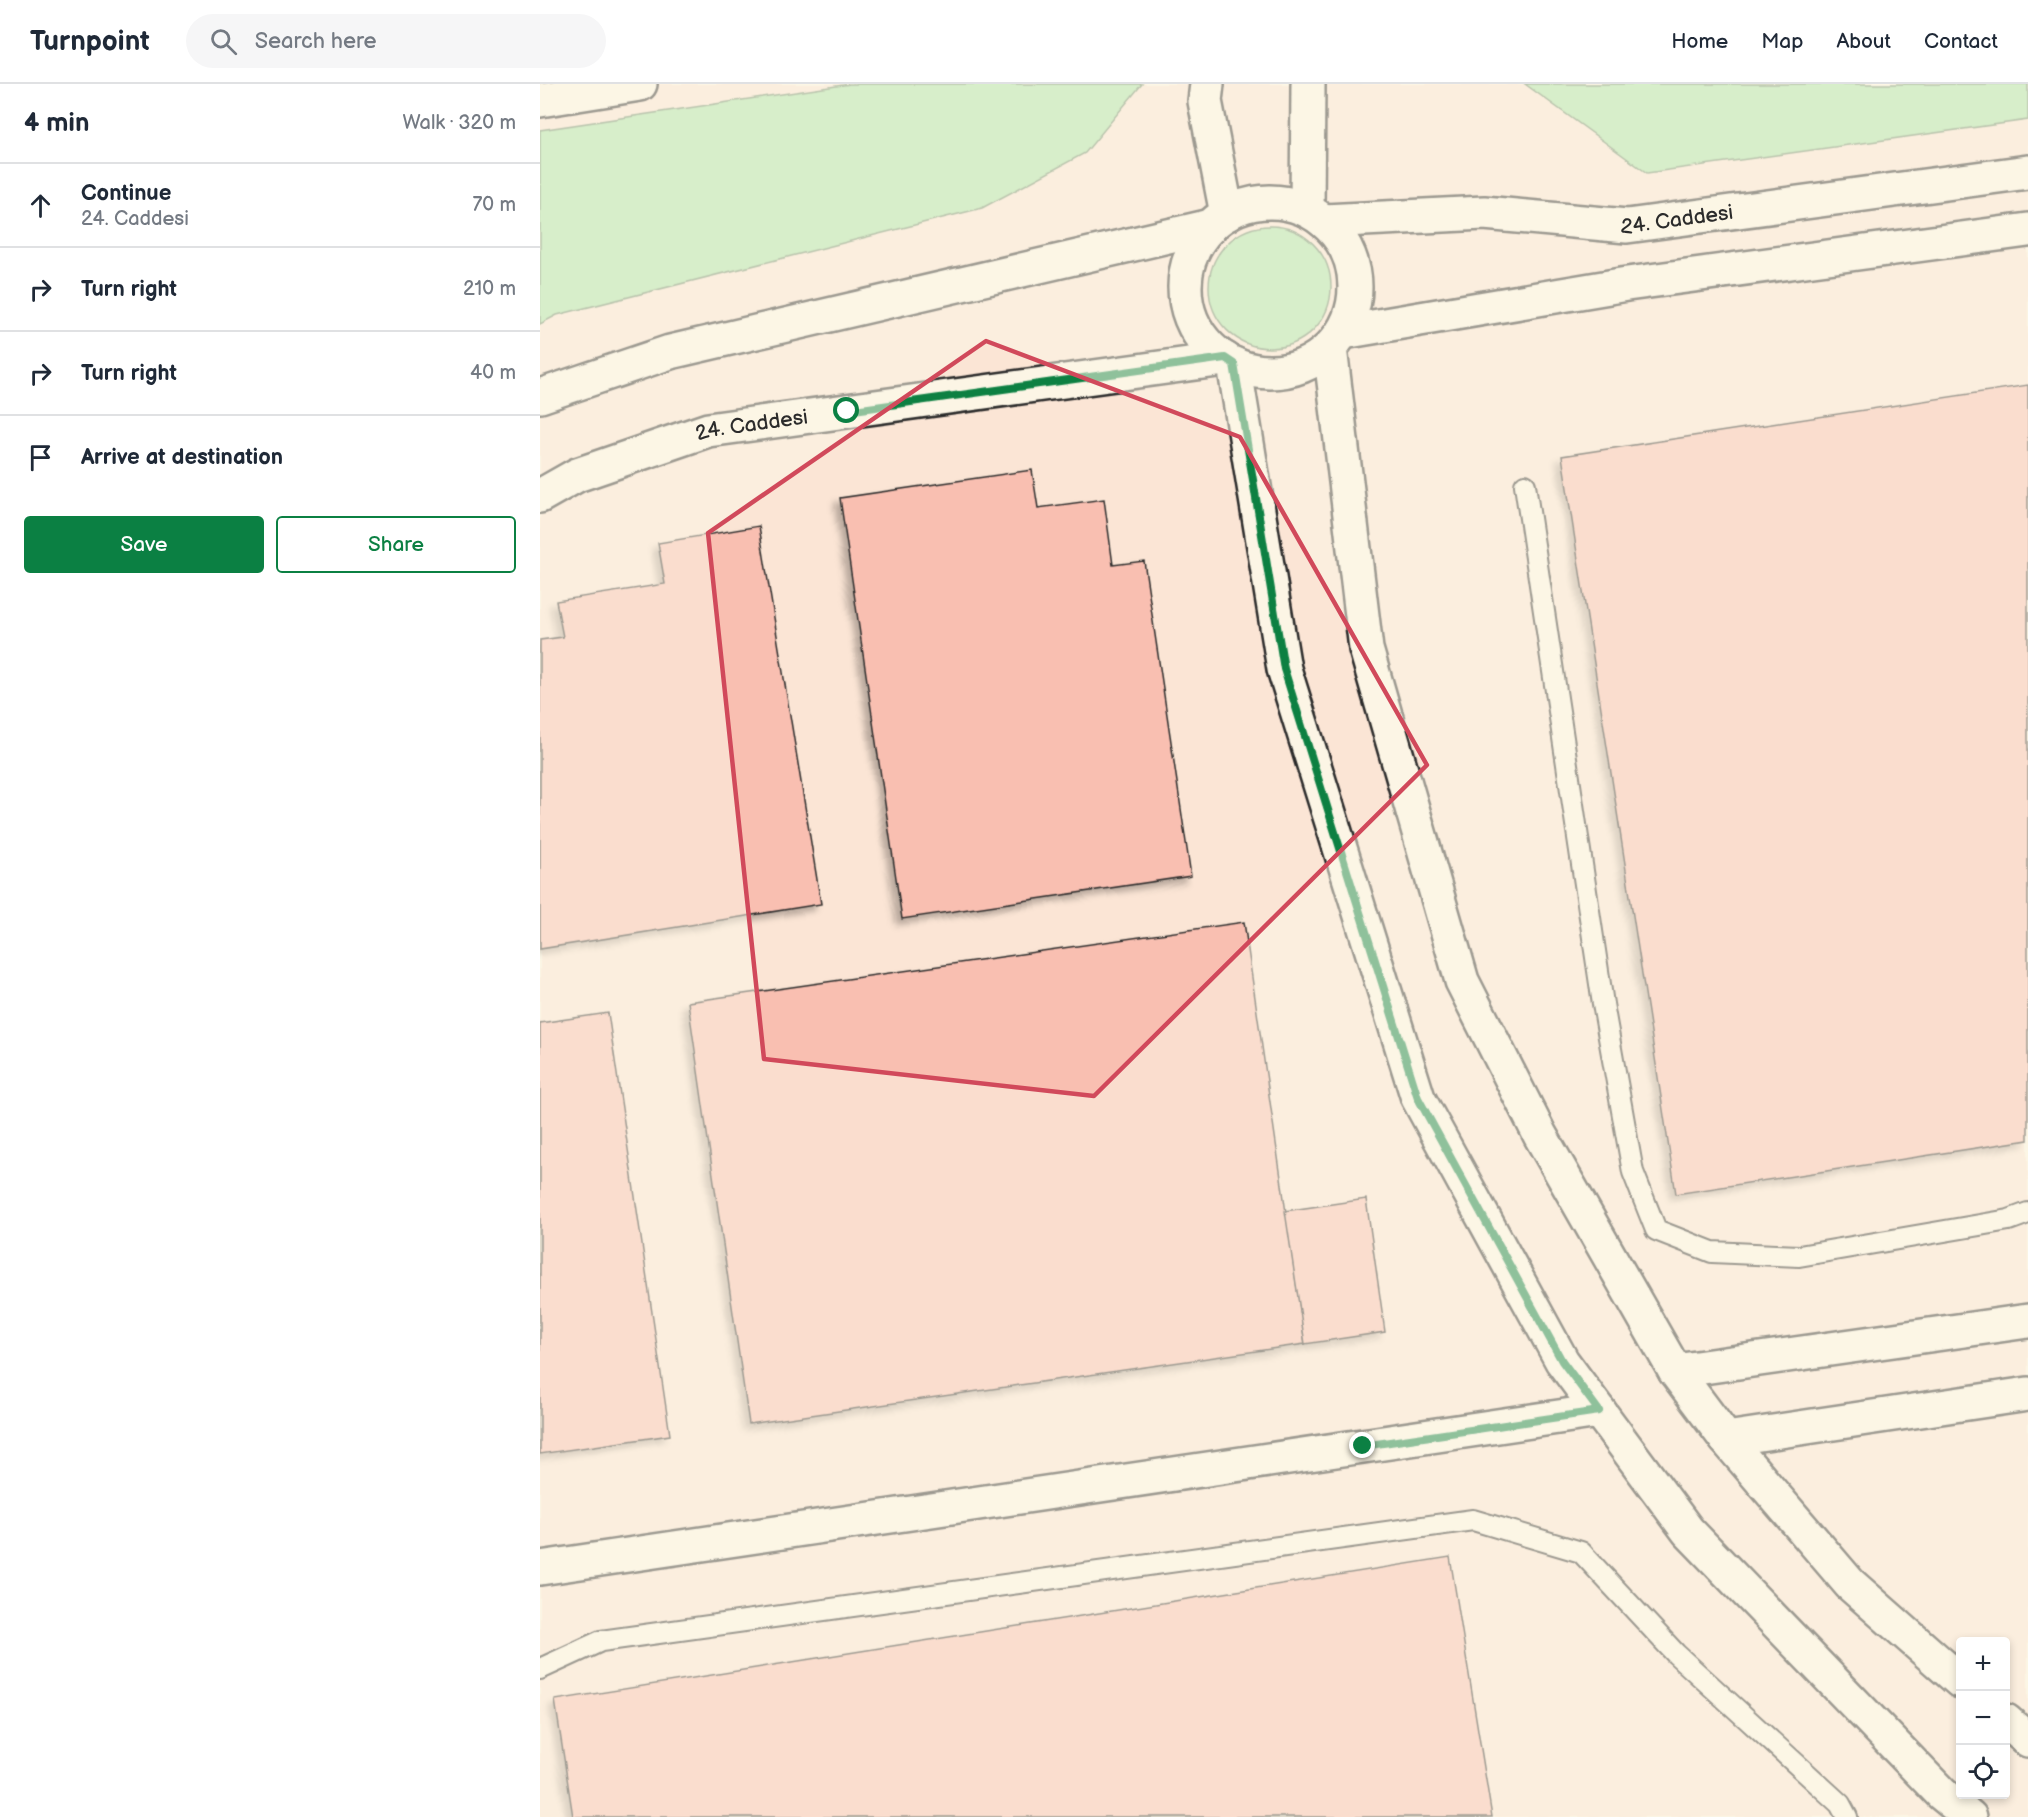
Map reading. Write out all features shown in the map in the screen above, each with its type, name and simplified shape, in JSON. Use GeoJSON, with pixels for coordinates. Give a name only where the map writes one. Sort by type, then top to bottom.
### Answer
{"type":"FeatureCollection","features":[{"type":"Feature","properties":{"kind":"street"},"geometry":{"type":"LineString","coordinates":[[540,100],[640,84]]}},
{"type":"Feature","properties":{"kind":"street"},"geometry":{"type":"LineString","coordinates":[[1207,84],[1205,101],[1219,220]]}},
{"type":"Feature","properties":{"kind":"street"},"geometry":{"type":"LineString","coordinates":[[1308,84],[1315,215]]}},
{"type":"Feature","properties":{"kind":"street","name":"24. Caddesi"},"geometry":{"type":"LineString","coordinates":[[1315,215],[1484,213],[1627,226],[2028,172]]}},
{"type":"Feature","properties":{"kind":"street"},"geometry":{"type":"LineString","coordinates":[[540,396],[670,352],[1219,220],[1246,205],[1266,202],[1287,203],[1315,215],[1338,235],[1349,253],[1355,273],[1356,293],[1352,314],[1336,340],[1314,360],[1294,369],[1254,370],[1230,361],[1202,338],[1192,321],[1186,301],[1185,280],[1189,260],[1198,242],[1219,220]]}},
{"type":"Feature","properties":{"kind":"street"},"geometry":{"type":"LineString","coordinates":[[1336,340],[1627,284],[2028,230]]}},
{"type":"Feature","properties":{"kind":"street"},"geometry":{"type":"LineString","coordinates":[[1336,340],[1366,649],[1462,981],[1540,1135],[1675,1371],[1726,1439],[1850,1584],[1956,1677]]}},
{"type":"Feature","properties":{"kind":"street"},"geometry":{"type":"LineString","coordinates":[[1230,361],[1284,669],[1418,1098],[1562,1361],[1688,1530],[1942,1794],[1970,1817]]}},
{"type":"Feature","properties":{"kind":"street","name":"24. Caddesi"},"geometry":{"type":"LineString","coordinates":[[540,496],[577,475],[708,430],[1230,361]]}},
{"type":"Feature","properties":{"kind":"street"},"geometry":{"type":"LineString","coordinates":[[1675,1371],[2028,1321]]}},
{"type":"Feature","properties":{"kind":"street"},"geometry":{"type":"LineString","coordinates":[[1726,1439],[2028,1394]]}},
{"type":"Feature","properties":{"kind":"street"},"geometry":{"type":"LineString","coordinates":[[540,1568],[1599,1411]]}},
{"type":"Feature","properties":{"kind":"street"},"geometry":{"type":"LineString","coordinates":[[2010,1724],[2028,1740]]}},
{"type":"Feature","properties":{"kind":"lane"},"geometry":{"type":"LineString","coordinates":[[1525,485],[1565,765],[1607,1027],[1633,1172],[1656,1230],[1712,1252],[1799,1256],[2009,1220],[2028,1213]]}},
{"type":"Feature","properties":{"kind":"lane"},"geometry":{"type":"LineString","coordinates":[[540,1669],[601,1641],[1473,1520],[1581,1552],[1676,1654],[1840,1804],[1847,1817]]}},
{"type":"Feature","properties":{"kind":"highlighted area"},"geometry":{"type":"Polygon","coordinates":[[[986,341],[1240,437],[1427,765],[1094,1096],[764,1059],[708,533],[986,341]]]}},
{"type":"Feature","properties":{"kind":"shaded area"},"geometry":{"type":"Polygon","coordinates":[[[540,84],[2028,84],[2028,1817],[540,1817],[540,84]]]}},
{"type":"Feature","properties":{"kind":"green space"},"geometry":{"type":"Polygon","coordinates":[[[850,84],[1142,84],[1085,153],[982,208],[557,315],[540,324],[540,130],[850,84]]]}},
{"type":"Feature","properties":{"kind":"green space"},"geometry":{"type":"Polygon","coordinates":[[[1525,84],[2028,84],[2028,120],[1647,173],[1525,84]]]}},
{"type":"Feature","properties":{"kind":"green space"},"geometry":{"type":"Polygon","coordinates":[[[1270,226],[1293,231],[1304,236],[1313,244],[1321,253],[1326,264],[1331,287],[1326,310],[1321,321],[1313,330],[1304,338],[1293,343],[1270,348],[1247,343],[1236,338],[1227,330],[1219,321],[1214,310],[1209,287],[1214,264],[1219,253],[1227,244],[1236,236],[1247,231],[1270,226]]]}},
{"type":"Feature","properties":{"kind":"building"},"geometry":{"type":"Polygon","coordinates":[[[2028,385],[2028,1140],[1676,1194],[1562,456],[2028,385]]]}},
{"type":"Feature","properties":{"kind":"building"},"geometry":{"type":"Polygon","coordinates":[[[1032,470],[1038,508],[1104,499],[1113,565],[1144,561],[1191,876],[902,919],[840,498],[1032,470]]]}},
{"type":"Feature","properties":{"kind":"building"},"geometry":{"type":"Polygon","coordinates":[[[759,526],[821,904],[540,949],[540,640],[563,637],[556,601],[665,584],[658,543],[759,526]]]}},
{"type":"Feature","properties":{"kind":"building"},"geometry":{"type":"Polygon","coordinates":[[[1244,922],[1305,1344],[749,1424],[688,1002],[1244,922]]]}},
{"type":"Feature","properties":{"kind":"building"},"geometry":{"type":"Polygon","coordinates":[[[608,1013],[670,1435],[540,1454],[540,1023],[608,1013]]]}},
{"type":"Feature","properties":{"kind":"building"},"geometry":{"type":"Polygon","coordinates":[[[1366,1199],[1385,1332],[1305,1344],[1285,1211],[1366,1199]]]}},
{"type":"Feature","properties":{"kind":"building"},"geometry":{"type":"Polygon","coordinates":[[[1450,1557],[1492,1817],[573,1817],[555,1700],[1450,1557]]]}},
{"type":"Feature","properties":{"kind":"route"},"geometry":{"type":"LineString","coordinates":[[847,411],[1225,358],[1234,364],[1284,669],[1418,1098],[1562,1361],[1599,1411],[1363,1446]]}}]}
